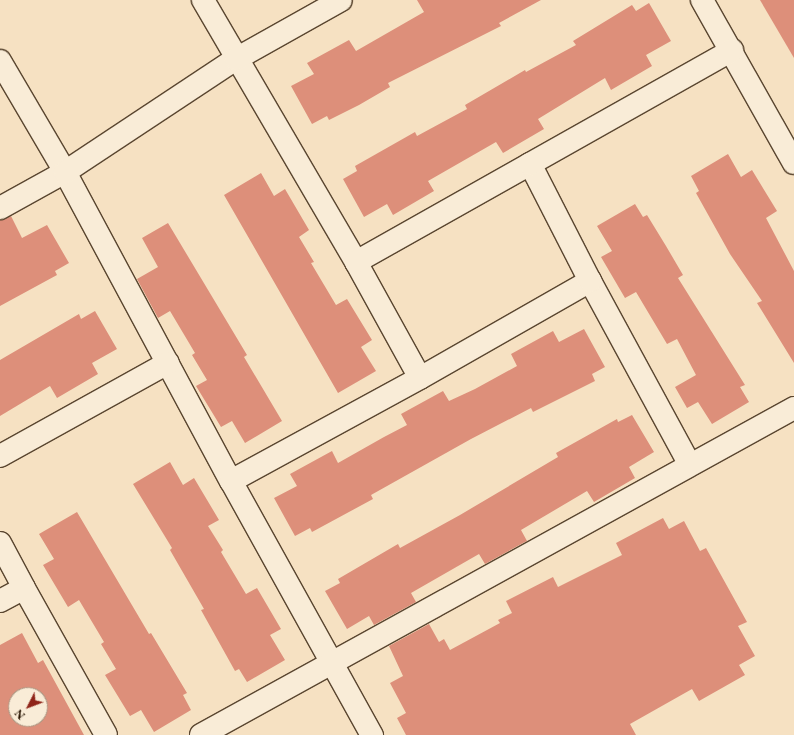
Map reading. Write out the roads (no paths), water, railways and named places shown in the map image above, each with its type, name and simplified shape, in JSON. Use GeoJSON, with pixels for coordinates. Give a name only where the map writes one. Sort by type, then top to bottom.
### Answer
{"type":"FeatureCollection","features":[{"type":"Feature","properties":{"kind":"street"},"geometry":{"type":"LineString","coordinates":[[203,0],[236,59],[356,262],[420,378]]}},
{"type":"Feature","properties":{"kind":"street"},"geometry":{"type":"LineString","coordinates":[[0,208],[65,172],[236,59],[341,0]]}},
{"type":"Feature","properties":{"kind":"street"},"geometry":{"type":"LineString","coordinates":[[702,0],[732,50],[794,163]]}},
{"type":"Feature","properties":{"kind":"street"},"geometry":{"type":"LineString","coordinates":[[356,262],[732,50]]}},
{"type":"Feature","properties":{"kind":"street"},"geometry":{"type":"LineString","coordinates":[[0,61],[65,172],[231,481],[331,664],[372,735]]}},
{"type":"Feature","properties":{"kind":"street"},"geometry":{"type":"LineString","coordinates":[[530,164],[590,281],[690,465]]}},
{"type":"Feature","properties":{"kind":"street"},"geometry":{"type":"LineString","coordinates":[[231,481],[420,378],[590,281]]}},
{"type":"Feature","properties":{"kind":"street"},"geometry":{"type":"LineString","coordinates":[[0,456],[168,363]]}},
{"type":"Feature","properties":{"kind":"street"},"geometry":{"type":"LineString","coordinates":[[201,735],[794,408]]}},
{"type":"Feature","properties":{"kind":"street"},"geometry":{"type":"LineString","coordinates":[[0,543],[106,735]]}},
{"type":"Feature","properties":{"kind":"street"},"geometry":{"type":"LineString","coordinates":[[0,601],[24,588]]}}]}
